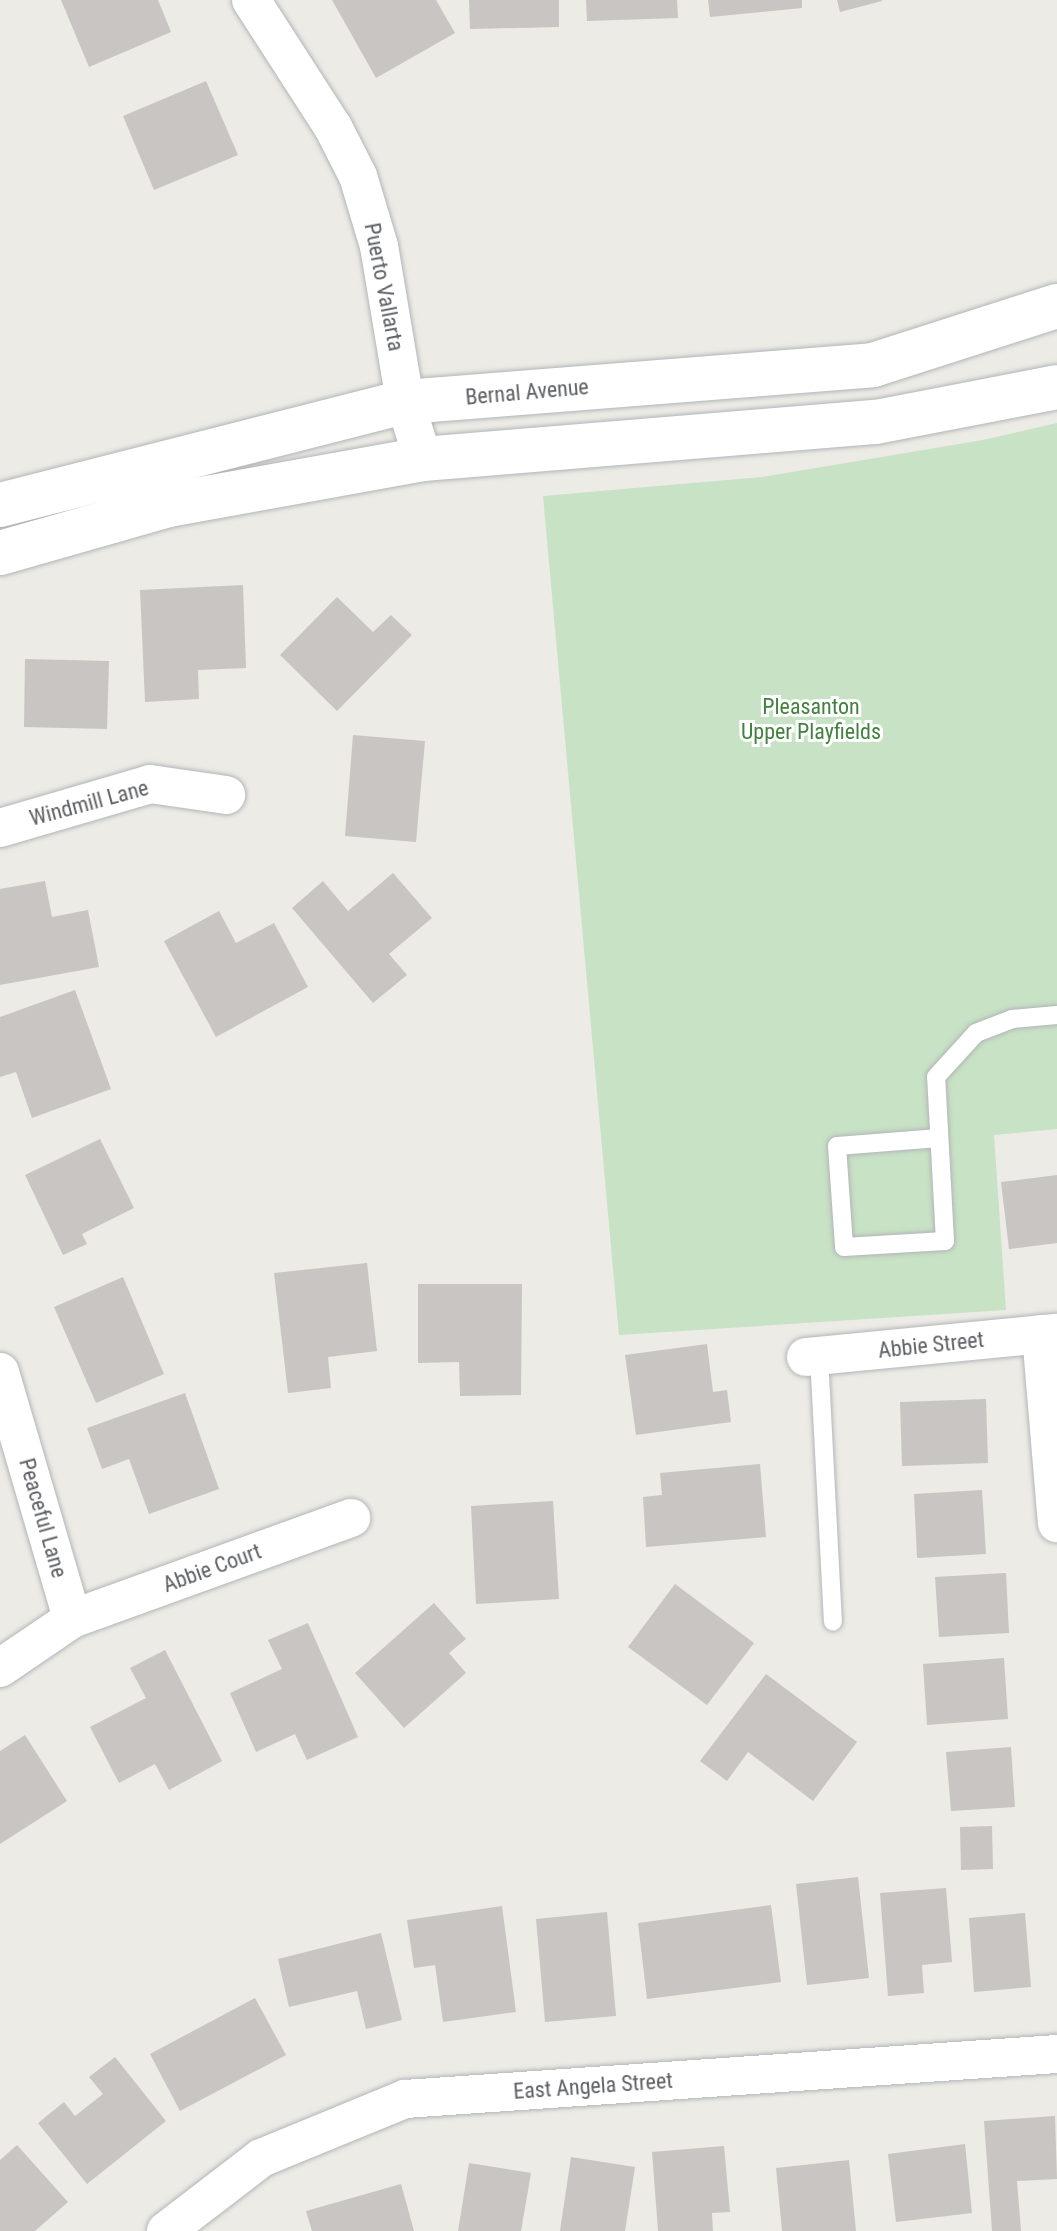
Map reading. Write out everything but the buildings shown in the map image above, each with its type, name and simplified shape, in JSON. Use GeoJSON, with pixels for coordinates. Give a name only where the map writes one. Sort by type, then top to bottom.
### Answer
{"type":"FeatureCollection","features":[{"type":"Feature","properties":{"kind":"main road","name":"Bernal Avenue"},"geometry":{"type":"LineString","coordinates":[[0,505],[405,402],[873,365],[1057,306]]}},
{"type":"Feature","properties":{"kind":"main road"},"geometry":{"type":"LineString","coordinates":[[0,553],[168,505],[423,459],[876,422],[1057,387]]}},
{"type":"Feature","properties":{"kind":"street","name":"Puerto Vallarta"},"geometry":{"type":"LineString","coordinates":[[251,0],[333,127],[358,176],[379,246],[405,402],[423,459]]}},
{"type":"Feature","properties":{"kind":"street","name":"Windmill Lane"},"geometry":{"type":"LineString","coordinates":[[0,828],[150,784],[226,795]]}},
{"type":"Feature","properties":{"kind":"street","name":"Abbie Street"},"geometry":{"type":"LineString","coordinates":[[812,1357],[1049,1334]]}},
{"type":"Feature","properties":{"kind":"street"},"geometry":{"type":"LineString","coordinates":[[1049,1334],[1057,1523]]}},
{"type":"Feature","properties":{"kind":"street","name":"Peaceful Lane"},"geometry":{"type":"LineString","coordinates":[[0,1372],[72,1619]]}},
{"type":"Feature","properties":{"kind":"street","name":"Abbie Court"},"geometry":{"type":"LineString","coordinates":[[72,1619],[351,1518]]}},
{"type":"Feature","properties":{"kind":"street"},"geometry":{"type":"LineString","coordinates":[[0,1668],[72,1619]]}},
{"type":"Feature","properties":{"kind":"street","name":"East Angela Street"},"geometry":{"type":"LineString","coordinates":[[166,2231],[261,2158],[405,2099],[1057,2054]]}},
{"type":"Feature","properties":{"kind":"lane"},"geometry":{"type":"LineString","coordinates":[[939,1138],[837,1146],[844,1247],[945,1241],[936,1077],[955,1052],[976,1033],[1012,1019],[1057,1015]]}},
{"type":"Feature","properties":{"kind":"lane"},"geometry":{"type":"LineString","coordinates":[[812,1357],[833,1622]]}},
{"type":"Feature","properties":{"kind":"green space","name":"Pleasanton Upper Playfields"},"geometry":{"type":"Polygon","coordinates":[[[1057,423],[1057,1129],[994,1135],[1006,1310],[619,1335],[543,496],[762,477],[983,440],[1057,423]]]}}]}
